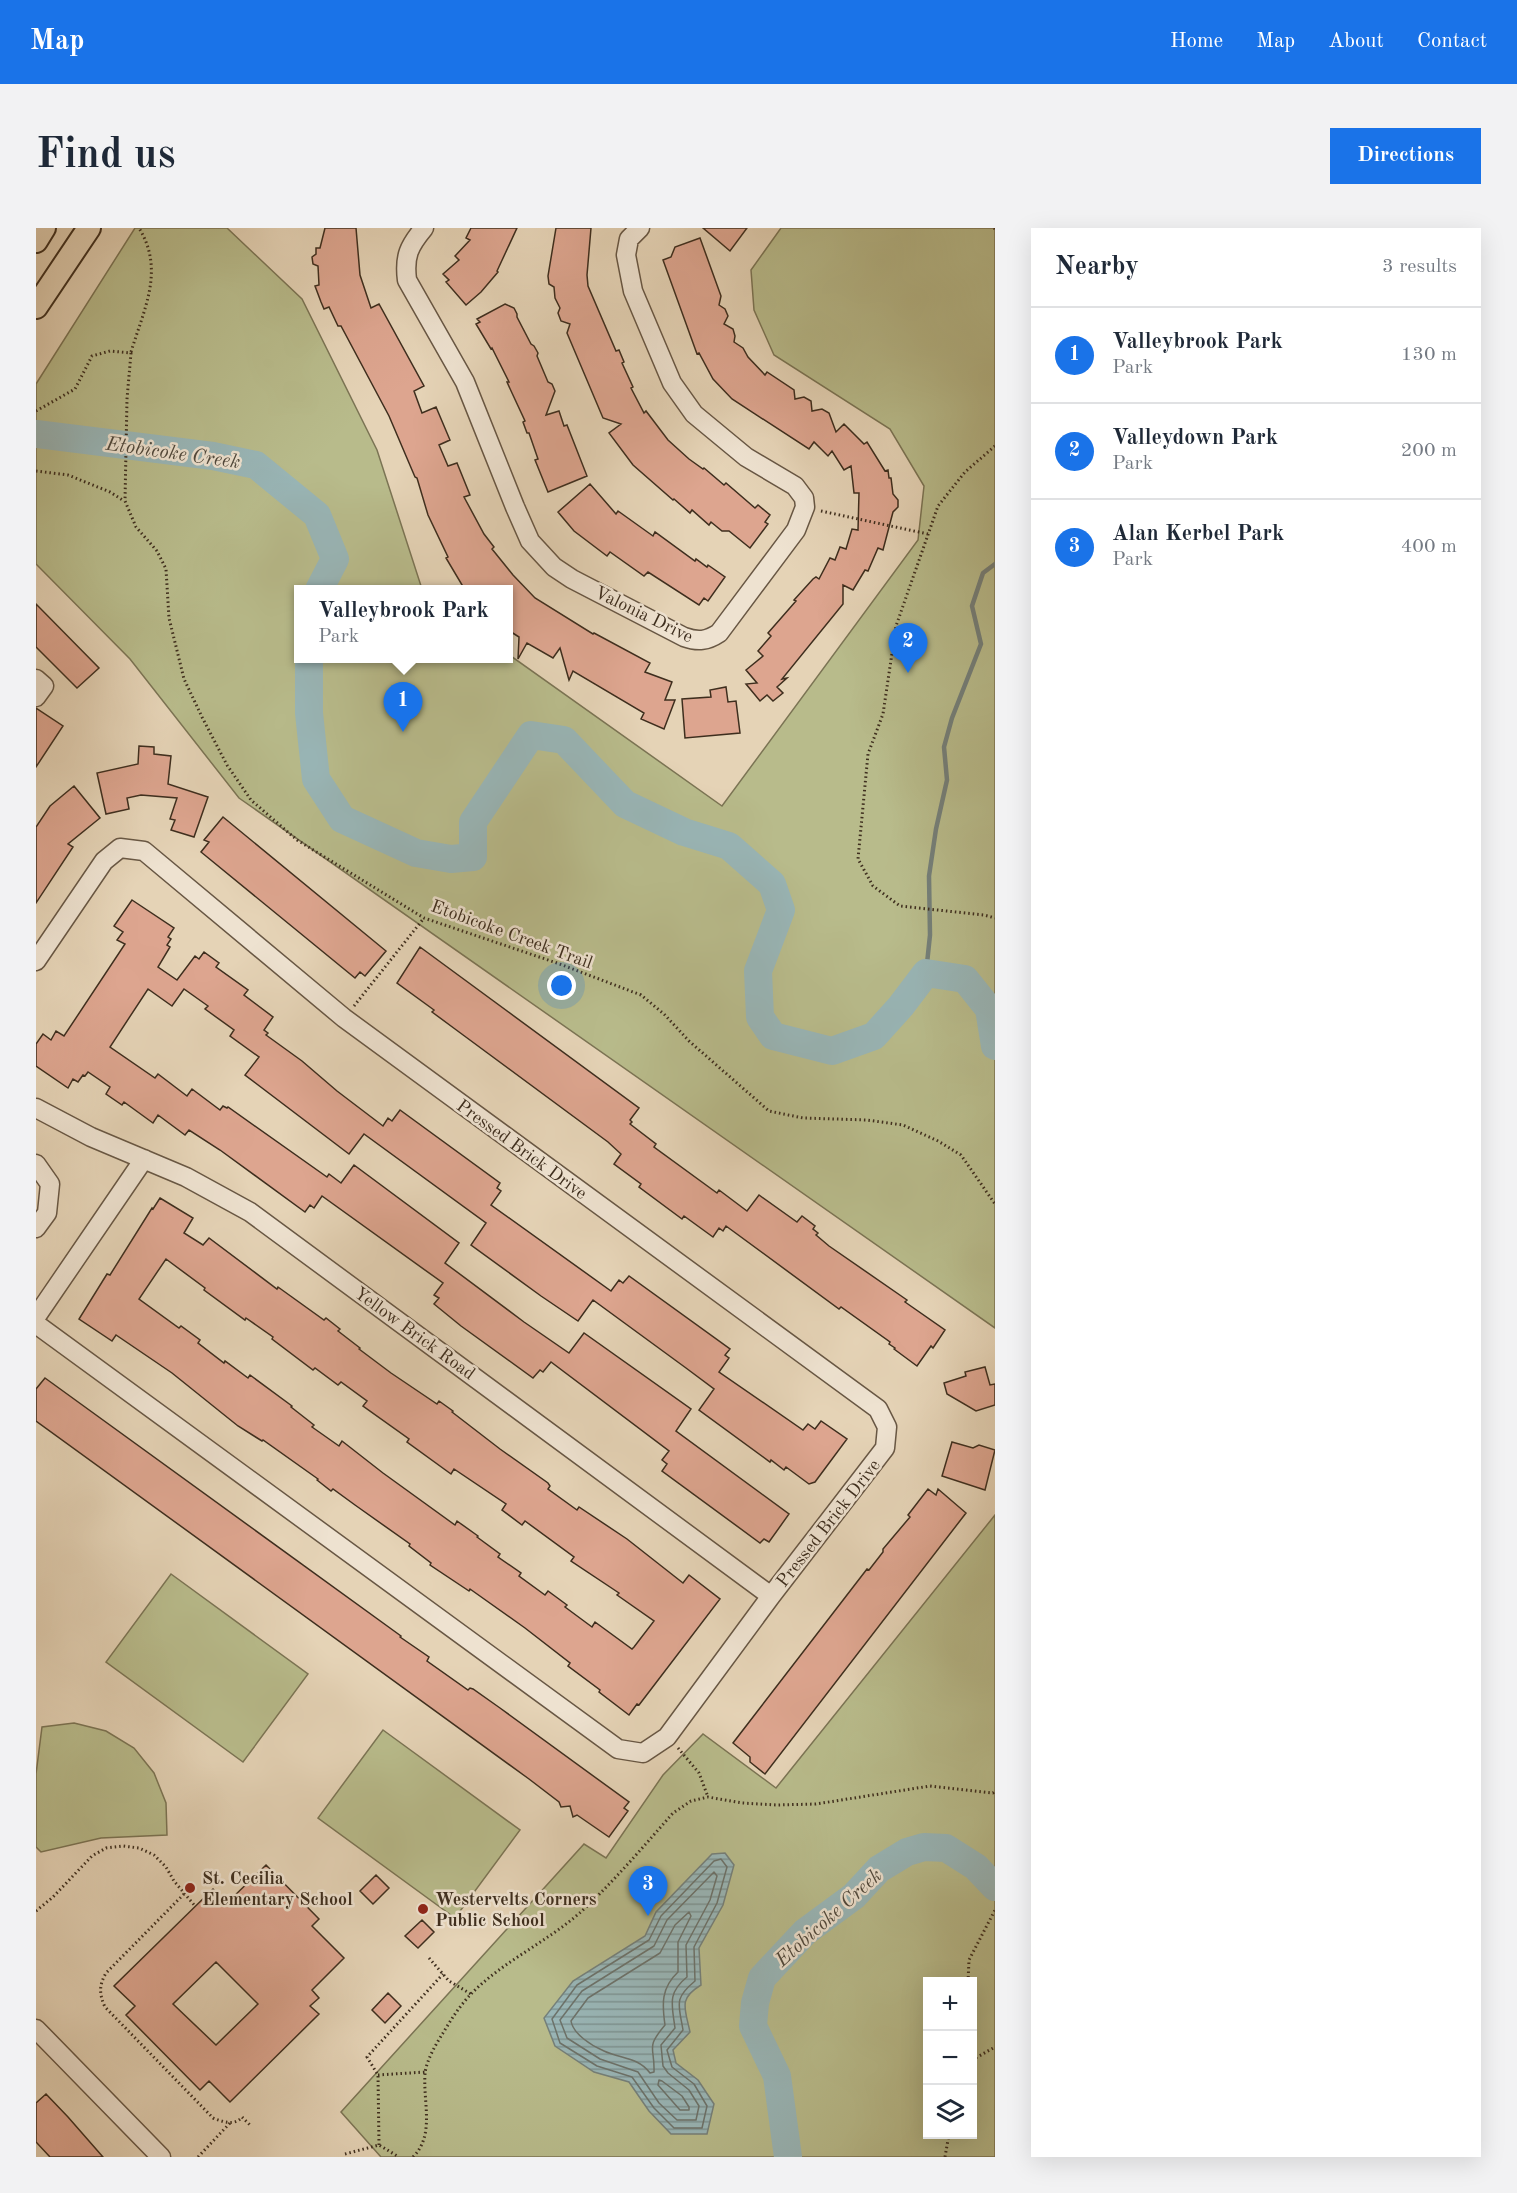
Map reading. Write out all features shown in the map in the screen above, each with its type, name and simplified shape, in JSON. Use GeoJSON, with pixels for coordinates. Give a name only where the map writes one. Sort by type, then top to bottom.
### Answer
{"type":"FeatureCollection","features":[{"type":"Feature","properties":{"kind":"main road"},"geometry":{"type":"LineString","coordinates":[[36,241],[44,228]]}},
{"type":"Feature","properties":{"kind":"main road"},"geometry":{"type":"LineString","coordinates":[[36,307],[88,228]]}},
{"type":"Feature","properties":{"kind":"street","name":"Valonia Drive"},"geometry":{"type":"LineString","coordinates":[[424,228],[410,245],[405,266],[407,280],[465,382],[514,507],[531,541],[554,567],[603,595],[698,642],[719,633],[796,530],[805,507]]}},
{"type":"Feature","properties":{"kind":"street"},"geometry":{"type":"LineString","coordinates":[[640,228],[629,239],[626,255],[633,291],[672,383],[694,414],[708,426],[746,457],[795,486],[804,498],[805,507]]}},
{"type":"Feature","properties":{"kind":"street"},"geometry":{"type":"LineString","coordinates":[[36,679],[44,686],[36,697]]}},
{"type":"Feature","properties":{"kind":"street","name":"Pressed Brick Drive"},"geometry":{"type":"LineString","coordinates":[[36,961],[104,861],[120,848],[144,851],[344,1018],[878,1409],[886,1427],[885,1448],[771,1596],[667,1737],[643,1753],[618,1749],[36,1324]]}},
{"type":"Feature","properties":{"kind":"street","name":"Yellow Brick Road"},"geometry":{"type":"LineString","coordinates":[[36,1108],[91,1137],[186,1177],[250,1212],[771,1596]]}},
{"type":"Feature","properties":{"kind":"street"},"geometry":{"type":"LineString","coordinates":[[36,1317],[144,1159]]}},
{"type":"Feature","properties":{"kind":"street"},"geometry":{"type":"LineString","coordinates":[[36,1164],[50,1184],[47,1213],[36,1228]]}},
{"type":"Feature","properties":{"kind":"street"},"geometry":{"type":"LineString","coordinates":[[36,2029],[161,2157]]}},
{"type":"Feature","properties":{"kind":"path","name":"Etobicoke Creek Trail"},"geometry":{"type":"LineString","coordinates":[[139,228],[148,244],[153,262],[153,280],[131,353],[125,501],[136,526],[157,551],[166,569],[169,618],[184,679],[227,765],[251,800],[297,840],[424,918],[557,963],[641,995],[768,1111],[803,1118],[867,1120],[903,1125],[938,1141],[961,1155],[995,1204]]}},
{"type":"Feature","properties":{"kind":"path"},"geometry":{"type":"LineString","coordinates":[[36,411],[75,389],[92,356],[110,351],[131,353]]}},
{"type":"Feature","properties":{"kind":"path"},"geometry":{"type":"LineString","coordinates":[[995,446],[964,472],[938,506],[896,626],[884,714],[868,754],[858,859],[873,885],[900,906],[995,918]]}},
{"type":"Feature","properties":{"kind":"path"},"geometry":{"type":"LineString","coordinates":[[36,471],[68,475],[110,492],[125,501]]}},
{"type":"Feature","properties":{"kind":"path"},"geometry":{"type":"LineString","coordinates":[[805,507],[928,534]]}},
{"type":"Feature","properties":{"kind":"path"},"geometry":{"type":"LineString","coordinates":[[344,1018],[424,918]]}},
{"type":"Feature","properties":{"kind":"path"},"geometry":{"type":"LineString","coordinates":[[667,1737],[699,1773],[708,1797]]}},
{"type":"Feature","properties":{"kind":"path"},"geometry":{"type":"LineString","coordinates":[[413,2157],[421,2149],[426,2137],[425,2072],[438,2040],[455,2013],[471,1994],[495,1974],[543,1942],[582,1910],[673,1813],[691,1801],[708,1797],[742,1803],[816,1804],[930,1786],[994,1793]]}},
{"type":"Feature","properties":{"kind":"path"},"geometry":{"type":"LineString","coordinates":[[36,1911],[53,1897],[92,1856],[106,1848],[123,1846],[139,1848],[154,1855],[166,1867],[195,1906]]}},
{"type":"Feature","properties":{"kind":"path"},"geometry":{"type":"LineString","coordinates":[[184,1894],[106,1973],[101,1981],[101,1999],[105,2007],[213,2118],[231,2122],[239,2121],[242,2117],[251,2126]]}},
{"type":"Feature","properties":{"kind":"path"},"geometry":{"type":"LineString","coordinates":[[968,1977],[969,1960],[995,1910]]}},
{"type":"Feature","properties":{"kind":"path"},"geometry":{"type":"LineString","coordinates":[[429,1958],[449,1981],[471,1994]]}},
{"type":"Feature","properties":{"kind":"path"},"geometry":{"type":"LineString","coordinates":[[379,2145],[378,2075],[367,2057],[443,1974]]}},
{"type":"Feature","properties":{"kind":"path"},"geometry":{"type":"LineString","coordinates":[[977,2057],[995,2047]]}},
{"type":"Feature","properties":{"kind":"path"},"geometry":{"type":"LineString","coordinates":[[378,2075],[425,2072]]}},
{"type":"Feature","properties":{"kind":"path"},"geometry":{"type":"LineString","coordinates":[[198,2157],[231,2122]]}},
{"type":"Feature","properties":{"kind":"path"},"geometry":{"type":"LineString","coordinates":[[945,2157],[948,2139]]}},
{"type":"Feature","properties":{"kind":"path"},"geometry":{"type":"LineString","coordinates":[[345,2154],[379,2145],[399,2157]]}},
{"type":"Feature","properties":{"kind":"green space"},"geometry":{"type":"Polygon","coordinates":[[[135,228],[227,228],[302,299],[377,450],[421,585],[294,585],[294,663],[513,663],[513,658],[722,806],[918,540],[924,486],[890,429],[774,355],[754,310],[751,270],[781,228],[995,228],[995,1328],[239,798],[130,659],[36,564],[36,384],[135,228]]]}},
{"type":"Feature","properties":{"kind":"green space"},"geometry":{"type":"Polygon","coordinates":[[[995,1515],[995,2157],[381,2157],[341,2112],[584,1844],[606,1858],[663,1775],[703,1734],[776,1788],[995,1515]]]}},
{"type":"Feature","properties":{"kind":"green space"},"geometry":{"type":"Polygon","coordinates":[[[171,1574],[308,1674],[243,1762],[106,1662],[171,1574]]]}},
{"type":"Feature","properties":{"kind":"green space"},"geometry":{"type":"Polygon","coordinates":[[[74,1723],[106,1731],[134,1748],[154,1773],[166,1803],[167,1835],[101,1838],[41,1852],[36,1847],[36,1774],[42,1727],[74,1723]]]}},
{"type":"Feature","properties":{"kind":"green space"},"geometry":{"type":"Polygon","coordinates":[[[383,1730],[520,1830],[455,1918],[318,1818],[383,1730]]]}},
{"type":"Feature","properties":{"kind":"water"},"geometry":{"type":"Polygon","coordinates":[[[725,1853],[734,1865],[723,1905],[699,1948],[701,1985],[689,1995],[685,2005],[690,2032],[673,2050],[676,2063],[698,2080],[714,2104],[707,2134],[671,2134],[649,2111],[629,2082],[594,2072],[555,2046],[544,2018],[573,1981],[645,1936],[656,1912],[712,1854],[725,1853]]]}},
{"type":"Feature","properties":{"kind":"building"},"geometry":{"type":"Polygon","coordinates":[[[325,228],[356,228],[360,275],[371,308],[379,304],[424,386],[414,391],[422,413],[436,407],[450,440],[439,445],[448,466],[457,463],[470,495],[464,497],[484,534],[494,547],[492,549],[535,598],[593,634],[650,663],[645,672],[672,682],[665,700],[675,700],[664,729],[641,719],[644,713],[573,671],[569,680],[560,648],[553,658],[527,643],[518,659],[519,637],[513,633],[513,585],[462,585],[446,558],[448,557],[428,515],[417,478],[389,416],[341,326],[338,326],[329,307],[324,309],[321,302],[315,286],[319,285],[318,266],[313,264],[312,257],[316,254],[316,248],[320,248],[325,228]]]}},
{"type":"Feature","properties":{"kind":"building"},"geometry":{"type":"Polygon","coordinates":[[[471,228],[517,228],[498,272],[466,305],[446,282],[449,280],[443,274],[459,260],[455,256],[470,240],[466,238],[471,228]]]}},
{"type":"Feature","properties":{"kind":"building"},"geometry":{"type":"Polygon","coordinates":[[[556,228],[591,228],[588,286],[616,351],[619,350],[633,387],[631,388],[644,413],[646,411],[668,440],[689,459],[724,485],[726,483],[755,508],[758,505],[770,515],[765,522],[768,524],[750,548],[729,531],[722,531],[711,522],[709,525],[692,510],[690,513],[673,500],[633,465],[609,433],[621,424],[603,418],[567,333],[570,324],[561,321],[554,287],[549,284],[548,276],[556,228]]]}},
{"type":"Feature","properties":{"kind":"building"},"geometry":{"type":"Polygon","coordinates":[[[703,228],[747,228],[730,251],[703,228]]]}},
{"type":"Feature","properties":{"kind":"building"},"geometry":{"type":"Polygon","coordinates":[[[700,238],[721,296],[719,305],[725,309],[728,316],[724,324],[733,329],[734,342],[743,348],[748,357],[765,375],[767,372],[794,390],[795,399],[804,397],[811,401],[812,411],[822,409],[829,413],[836,432],[844,424],[864,444],[867,442],[885,471],[888,470],[893,494],[898,500],[898,507],[893,512],[883,550],[878,548],[868,571],[865,570],[853,590],[843,585],[843,604],[782,679],[787,678],[777,687],[783,693],[773,701],[767,695],[760,701],[746,684],[757,683],[746,670],[763,656],[758,651],[771,636],[768,633],[796,601],[794,600],[813,579],[816,577],[819,579],[830,558],[835,560],[840,547],[846,549],[852,529],[858,530],[859,493],[854,493],[851,466],[844,470],[832,451],[828,456],[814,442],[809,449],[732,399],[713,379],[699,353],[697,354],[663,260],[671,257],[675,247],[700,238]]]}},
{"type":"Feature","properties":{"kind":"building"},"geometry":{"type":"Polygon","coordinates":[[[505,304],[514,308],[531,344],[538,353],[537,356],[548,382],[552,384],[555,391],[546,415],[559,411],[564,426],[567,425],[587,476],[548,492],[535,460],[538,459],[523,422],[525,421],[507,382],[509,382],[492,348],[476,324],[480,322],[477,319],[505,304]]]}},
{"type":"Feature","properties":{"kind":"building"},"geometry":{"type":"Polygon","coordinates":[[[590,484],[616,514],[618,511],[653,536],[655,532],[695,561],[696,559],[707,567],[708,565],[725,577],[708,601],[704,598],[699,605],[648,572],[644,576],[610,552],[607,556],[574,531],[558,512],[590,484]]]}},
{"type":"Feature","properties":{"kind":"building"},"geometry":{"type":"Polygon","coordinates":[[[36,604],[99,668],[77,688],[36,647],[36,604]]]}},
{"type":"Feature","properties":{"kind":"building"},"geometry":{"type":"Polygon","coordinates":[[[726,687],[728,702],[736,701],[740,733],[685,738],[682,699],[711,697],[710,690],[726,687]]]}},
{"type":"Feature","properties":{"kind":"building"},"geometry":{"type":"Polygon","coordinates":[[[36,708],[63,726],[36,767],[36,708]]]}},
{"type":"Feature","properties":{"kind":"building"},"geometry":{"type":"Polygon","coordinates":[[[139,746],[154,747],[154,754],[171,756],[168,784],[208,797],[194,837],[171,830],[175,820],[170,819],[177,798],[141,795],[127,798],[129,809],[106,814],[97,773],[138,764],[139,746]]]}},
{"type":"Feature","properties":{"kind":"building"},"geometry":{"type":"Polygon","coordinates":[[[74,786],[100,818],[68,844],[73,847],[36,903],[36,827],[50,806],[74,786]]]}},
{"type":"Feature","properties":{"kind":"building"},"geometry":{"type":"Polygon","coordinates":[[[223,817],[386,951],[365,976],[360,972],[355,978],[201,852],[209,842],[204,840],[223,817]]]}},
{"type":"Feature","properties":{"kind":"building"},"geometry":{"type":"Polygon","coordinates":[[[132,900],[174,928],[168,937],[171,939],[167,945],[170,947],[158,967],[177,980],[195,956],[199,959],[204,952],[219,963],[216,967],[248,990],[244,995],[273,1017],[264,1030],[268,1033],[266,1035],[383,1126],[388,1118],[392,1121],[400,1110],[500,1183],[497,1188],[501,1191],[491,1205],[611,1291],[619,1280],[623,1283],[629,1276],[730,1349],[725,1355],[729,1358],[719,1372],[803,1430],[808,1424],[815,1429],[821,1421],[847,1439],[815,1482],[809,1484],[786,1467],[784,1470],[771,1460],[770,1462],[699,1410],[714,1389],[593,1300],[578,1321],[541,1296],[471,1245],[486,1223],[364,1134],[349,1154],[245,1075],[259,1057],[230,1036],[234,1030],[205,1009],[208,1006],[184,989],[172,1006],[148,989],[110,1047],[155,1078],[158,1074],[187,1096],[192,1089],[220,1110],[223,1106],[228,1107],[327,1177],[329,1174],[341,1183],[354,1165],[459,1243],[445,1263],[524,1322],[569,1353],[584,1333],[691,1409],[676,1431],[789,1514],[769,1542],[764,1539],[760,1543],[662,1471],[667,1464],[662,1460],[669,1451],[551,1362],[543,1372],[540,1370],[533,1378],[461,1326],[434,1304],[439,1298],[434,1295],[443,1283],[322,1196],[314,1208],[310,1205],[305,1212],[189,1130],[185,1135],[158,1115],[153,1123],[124,1102],[122,1105],[106,1094],[110,1087],[88,1072],[78,1082],[73,1079],[68,1088],[36,1066],[36,1044],[43,1034],[51,1040],[56,1031],[64,1036],[125,944],[117,940],[123,932],[114,926],[132,900]]]}},
{"type":"Feature","properties":{"kind":"building"},"geometry":{"type":"Polygon","coordinates":[[[420,947],[639,1108],[630,1120],[632,1122],[630,1124],[656,1144],[654,1147],[717,1193],[719,1190],[747,1211],[759,1195],[797,1222],[802,1216],[815,1226],[813,1229],[818,1233],[816,1235],[829,1246],[907,1300],[905,1302],[945,1330],[933,1348],[931,1346],[917,1366],[894,1349],[889,1344],[890,1342],[841,1307],[839,1309],[726,1226],[723,1231],[719,1228],[713,1237],[684,1216],[682,1219],[639,1187],[641,1184],[614,1164],[621,1154],[608,1142],[432,1012],[434,1010],[397,983],[420,947]]]}},
{"type":"Feature","properties":{"kind":"building"},"geometry":{"type":"Polygon","coordinates":[[[160,1198],[193,1218],[184,1233],[203,1245],[209,1238],[277,1289],[278,1287],[324,1320],[326,1318],[359,1349],[391,1373],[437,1404],[439,1401],[453,1411],[500,1449],[548,1483],[550,1486],[548,1489],[577,1510],[579,1507],[627,1539],[683,1583],[689,1575],[720,1599],[629,1715],[568,1666],[570,1663],[470,1589],[469,1591],[430,1565],[431,1563],[409,1546],[410,1544],[333,1489],[331,1491],[263,1440],[238,1426],[172,1373],[116,1335],[112,1341],[79,1319],[107,1274],[110,1275],[160,1198]],[[166,1259],[139,1299],[200,1340],[198,1343],[224,1363],[225,1361],[248,1378],[250,1375],[292,1406],[314,1425],[312,1427],[339,1446],[342,1441],[455,1525],[457,1521],[478,1536],[500,1554],[498,1557],[521,1573],[519,1576],[545,1595],[548,1591],[592,1627],[595,1622],[632,1649],[634,1647],[654,1621],[617,1595],[619,1593],[571,1561],[574,1557],[525,1521],[522,1525],[502,1510],[506,1504],[454,1469],[451,1474],[407,1442],[409,1439],[363,1406],[367,1401],[341,1382],[338,1385],[315,1368],[313,1370],[272,1339],[273,1337],[204,1290],[205,1288],[166,1259]]]}},
{"type":"Feature","properties":{"kind":"building"},"geometry":{"type":"Polygon","coordinates":[[[985,1367],[990,1385],[995,1384],[995,1405],[976,1411],[947,1394],[944,1383],[966,1376],[965,1372],[985,1367]]]}},
{"type":"Feature","properties":{"kind":"building"},"geometry":{"type":"Polygon","coordinates":[[[45,1378],[401,1636],[429,1657],[427,1661],[468,1690],[473,1689],[629,1802],[624,1808],[628,1811],[609,1837],[577,1815],[573,1817],[570,1806],[561,1807],[559,1802],[529,1779],[36,1421],[36,1389],[45,1378]]]}},
{"type":"Feature","properties":{"kind":"building"},"geometry":{"type":"Polygon","coordinates":[[[952,1442],[973,1448],[979,1445],[995,1450],[985,1490],[942,1476],[952,1442]]]}},
{"type":"Feature","properties":{"kind":"building"},"geometry":{"type":"Polygon","coordinates":[[[928,1489],[936,1495],[938,1489],[966,1513],[765,1774],[750,1762],[750,1757],[733,1743],[910,1517],[908,1515],[928,1489]]]}},
{"type":"Feature","properties":{"kind":"building"},"geometry":{"type":"Polygon","coordinates":[[[266,1865],[319,1919],[312,1926],[344,1958],[312,1990],[319,1998],[310,2006],[319,2014],[230,2102],[209,2081],[200,2090],[126,2015],[135,2006],[114,1986],[213,1889],[227,1903],[266,1865]],[[216,1962],[173,2004],[216,2045],[258,2004],[216,1962]]]}},
{"type":"Feature","properties":{"kind":"building"},"geometry":{"type":"Polygon","coordinates":[[[376,1875],[389,1888],[373,1904],[360,1891],[376,1875]]]}},
{"type":"Feature","properties":{"kind":"building"},"geometry":{"type":"Polygon","coordinates":[[[422,1920],[434,1932],[418,1948],[405,1936],[422,1920]]]}},
{"type":"Feature","properties":{"kind":"building"},"geometry":{"type":"Polygon","coordinates":[[[388,1993],[401,2006],[385,2023],[372,2010],[388,1993]]]}},
{"type":"Feature","properties":{"kind":"building"},"geometry":{"type":"Polygon","coordinates":[[[46,2094],[103,2157],[50,2157],[36,2142],[36,2103],[46,2094]]]}},
{"type":"Feature","properties":{"kind":"waterway","name":"Etobicoke Creek"},"geometry":{"type":"LineString","coordinates":[[36,434],[213,456],[256,465],[317,515],[335,559],[322,585]]}},
{"type":"Feature","properties":{"kind":"waterway"},"geometry":{"type":"LineString","coordinates":[[926,973],[930,935],[929,876],[947,780],[944,747],[952,718],[981,644],[972,606],[983,573],[995,564]]}},
{"type":"Feature","properties":{"kind":"waterway","name":"Etobicoke Creek"},"geometry":{"type":"LineString","coordinates":[[309,663],[309,713],[316,779],[342,819],[416,853],[451,859],[473,857],[473,822],[531,735],[564,740],[625,804],[684,832],[729,846],[772,884],[781,910],[758,971],[760,1017],[773,1036],[832,1051],[874,1036],[926,973],[965,979],[989,1009],[995,1046]]}},
{"type":"Feature","properties":{"kind":"waterway","name":"Etobicoke Creek"},"geometry":{"type":"LineString","coordinates":[[788,2157],[777,2076],[753,2026],[755,2003],[762,1978],[805,1932],[854,1896],[879,1869],[907,1852],[924,1847],[946,1848],[976,1867],[995,1887]]}},
{"type":"Feature","properties":{"kind":"place","name":"Valleydown Park"},"geometry":{"type":"Point","coordinates":[908,673]}},
{"type":"Feature","properties":{"kind":"place","name":"Valleybrook Park"},"geometry":{"type":"Point","coordinates":[403,732]}},
{"type":"Feature","properties":{"kind":"place","name":"St. Cecilia Elementary School"},"geometry":{"type":"Point","coordinates":[190,1888]}},
{"type":"Feature","properties":{"kind":"place","name":"Westervelts Corners Public School"},"geometry":{"type":"Point","coordinates":[423,1909]}},
{"type":"Feature","properties":{"kind":"place","name":"Alan Kerbel Park"},"geometry":{"type":"Point","coordinates":[648,1916]}}]}
